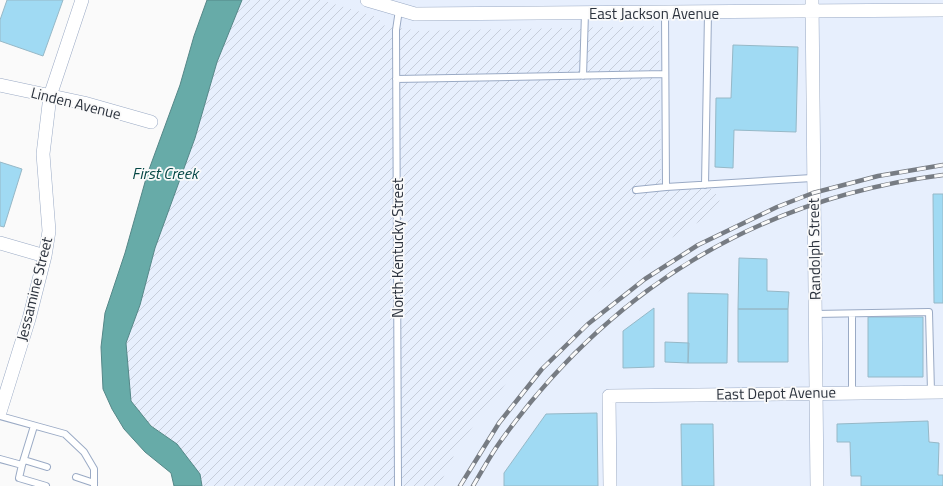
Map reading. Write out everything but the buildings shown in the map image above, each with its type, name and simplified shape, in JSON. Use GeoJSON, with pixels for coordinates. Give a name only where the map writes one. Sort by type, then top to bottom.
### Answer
{"type":"FeatureCollection","features":[{"type":"Feature","properties":{"kind":"street","name":"Jessamine Street"},"geometry":{"type":"LineString","coordinates":[[0,412],[29,319],[45,256],[49,231],[43,154],[50,96],[82,0]]}},
{"type":"Feature","properties":{"kind":"street","name":"East Jackson Avenue"},"geometry":{"type":"LineString","coordinates":[[367,0],[400,5],[415,14],[708,13],[811,6],[943,10]]}},
{"type":"Feature","properties":{"kind":"street","name":"Randolph Street"},"geometry":{"type":"LineString","coordinates":[[811,6],[817,486]]}},
{"type":"Feature","properties":{"kind":"street","name":"Linden Avenue"},"geometry":{"type":"LineString","coordinates":[[0,85],[84,103],[151,122]]}},
{"type":"Feature","properties":{"kind":"street"},"geometry":{"type":"LineString","coordinates":[[0,242],[45,256]]}},
{"type":"Feature","properties":{"kind":"street","name":"East Depot Avenue"},"geometry":{"type":"LineString","coordinates":[[610,486],[609,396],[816,392],[937,392]]}},
{"type":"Feature","properties":{"kind":"lane","name":"North Kentucky Street"},"geometry":{"type":"LineString","coordinates":[[398,486],[396,30],[400,5]]}},
{"type":"Feature","properties":{"kind":"lane"},"geometry":{"type":"LineString","coordinates":[[583,76],[585,13]]}},
{"type":"Feature","properties":{"kind":"lane"},"geometry":{"type":"LineString","coordinates":[[665,13],[666,187]]}},
{"type":"Feature","properties":{"kind":"lane"},"geometry":{"type":"LineString","coordinates":[[704,185],[708,13]]}},
{"type":"Feature","properties":{"kind":"lane"},"geometry":{"type":"LineString","coordinates":[[396,79],[665,74]]}},
{"type":"Feature","properties":{"kind":"lane"},"geometry":{"type":"LineString","coordinates":[[636,190],[812,178]]}},
{"type":"Feature","properties":{"kind":"lane"},"geometry":{"type":"LineString","coordinates":[[815,314],[929,312],[937,392]]}},
{"type":"Feature","properties":{"kind":"lane"},"geometry":{"type":"LineString","coordinates":[[852,314],[852,393]]}},
{"type":"Feature","properties":{"kind":"lane"},"geometry":{"type":"LineString","coordinates":[[0,416],[65,434],[84,452],[94,468],[94,484],[76,477]]}},
{"type":"Feature","properties":{"kind":"lane"},"geometry":{"type":"LineString","coordinates":[[34,426],[19,478],[35,484],[46,486]]}},
{"type":"Feature","properties":{"kind":"lane"},"geometry":{"type":"LineString","coordinates":[[0,459],[47,467]]}},
{"type":"Feature","properties":{"kind":"shaded area"},"geometry":{"type":"Polygon","coordinates":[[[242,0],[943,0],[943,486],[202,486],[200,474],[242,0]]]}},
{"type":"Feature","properties":{"kind":"shaded area"},"geometry":{"type":"Polygon","coordinates":[[[242,0],[321,0],[377,17],[385,26],[420,31],[659,26],[661,183],[670,186],[712,189],[720,199],[714,213],[661,244],[602,288],[568,317],[515,372],[489,405],[459,445],[439,486],[202,486],[200,474],[177,444],[151,425],[131,401],[126,343],[140,305],[155,248],[195,138],[217,62],[242,0]]]}},
{"type":"Feature","properties":{"kind":"water","name":"First Creek"},"geometry":{"type":"Polygon","coordinates":[[[207,0],[242,0],[217,62],[195,138],[155,248],[140,305],[126,343],[131,401],[151,426],[177,444],[200,474],[202,486],[174,486],[171,473],[145,452],[124,429],[112,409],[103,389],[101,347],[105,313],[125,253],[147,175],[180,85],[194,36],[207,0]]]}},
{"type":"Feature","properties":{"kind":"railway"},"geometry":{"type":"LineString","coordinates":[[460,486],[499,423],[542,369],[588,324],[645,279],[698,245],[777,207],[813,193],[878,176],[943,165]]}},
{"type":"Feature","properties":{"kind":"railway"},"geometry":{"type":"LineString","coordinates":[[473,486],[500,442],[543,388],[589,339],[639,297],[693,260],[750,230],[810,205],[875,187],[943,175]]}}]}
